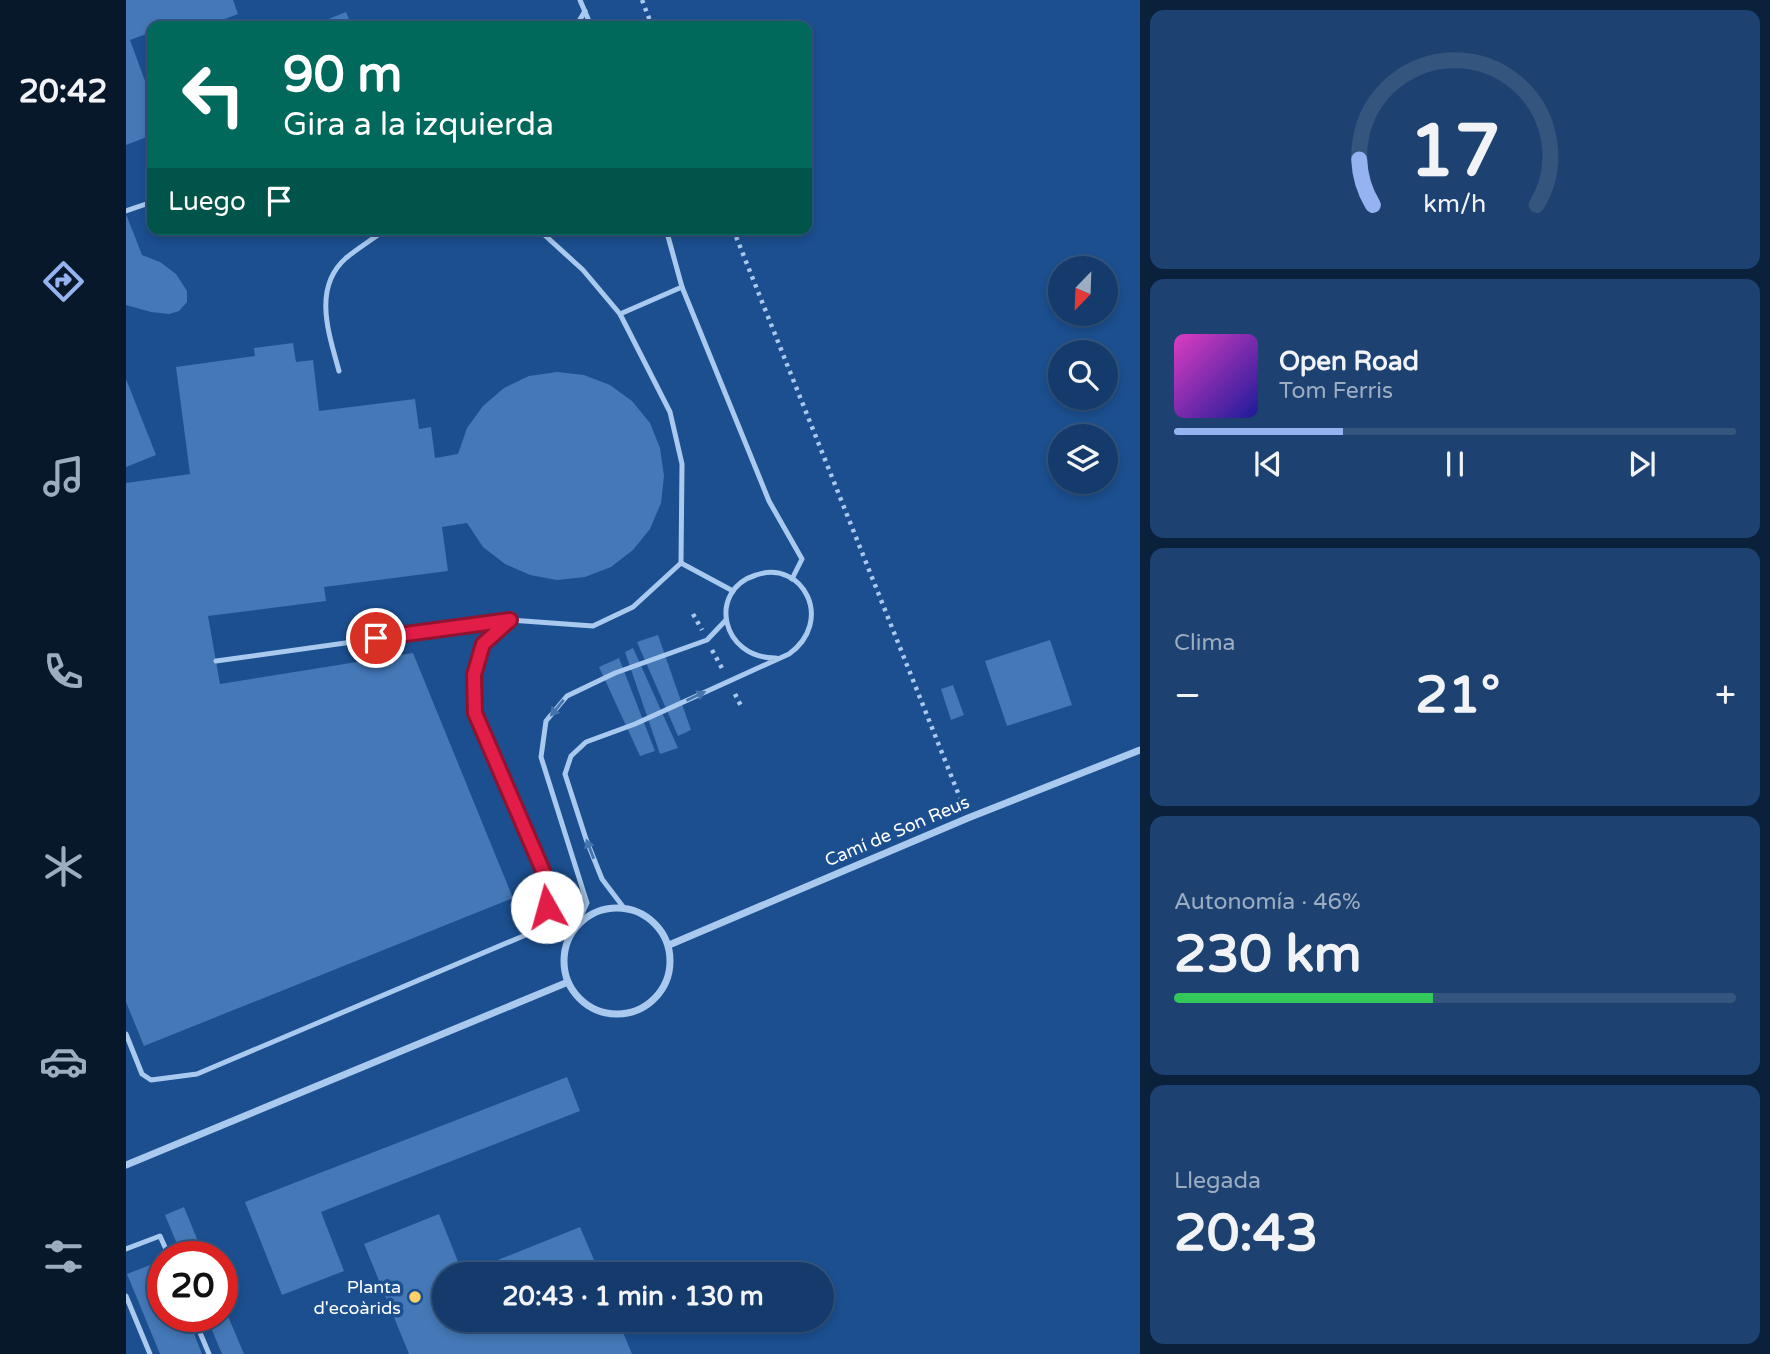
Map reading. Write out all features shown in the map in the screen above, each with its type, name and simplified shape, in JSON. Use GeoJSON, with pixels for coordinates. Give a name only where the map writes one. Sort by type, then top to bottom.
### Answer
{"type":"FeatureCollection","features":[{"type":"Feature","properties":{"kind":"street","name":"Camí de Son Reus"},"geometry":{"type":"LineString","coordinates":[[669,945],[968,818],[1140,750]]}},
{"type":"Feature","properties":{"kind":"street"},"geometry":{"type":"LineString","coordinates":[[606,908],[624,908],[639,912],[652,920],[662,931],[669,945],[671,961],[661,992],[650,1003],[630,1013],[615,1014],[600,1011],[582,999],[568,982],[564,968],[565,953],[576,927],[590,915],[606,908]]}},
{"type":"Feature","properties":{"kind":"street"},"geometry":{"type":"LineString","coordinates":[[126,1165],[568,982]]}},
{"type":"Feature","properties":{"kind":"lane"},"geometry":{"type":"LineString","coordinates":[[580,0],[590,21]]}},
{"type":"Feature","properties":{"kind":"lane"},"geometry":{"type":"LineString","coordinates":[[579,21],[585,10]]}},
{"type":"Feature","properties":{"kind":"lane"},"geometry":{"type":"LineString","coordinates":[[126,211],[147,204]]}},
{"type":"Feature","properties":{"kind":"lane"},"geometry":{"type":"LineString","coordinates":[[339,371],[325,320],[327,284],[344,260],[378,235]]}},
{"type":"Feature","properties":{"kind":"lane"},"geometry":{"type":"LineString","coordinates":[[216,661],[510,620],[593,626],[634,607],[681,563],[682,464],[670,412],[620,314],[583,270],[545,235]]}},
{"type":"Feature","properties":{"kind":"lane"},"geometry":{"type":"LineString","coordinates":[[668,235],[682,287],[769,501],[802,559],[792,579]]}},
{"type":"Feature","properties":{"kind":"lane"},"geometry":{"type":"LineString","coordinates":[[620,314],[682,287]]}},
{"type":"Feature","properties":{"kind":"lane"},"geometry":{"type":"LineString","coordinates":[[681,563],[733,591]]}},
{"type":"Feature","properties":{"kind":"lane"},"geometry":{"type":"LineString","coordinates":[[624,908],[602,878],[586,839],[565,774],[572,756],[586,742],[635,724],[789,654],[799,647],[812,624],[809,599],[792,579],[767,572],[754,575],[733,591],[727,605],[726,620],[737,645],[762,659],[776,658]]}},
{"type":"Feature","properties":{"kind":"lane"},"geometry":{"type":"LineString","coordinates":[[126,1034],[142,1074],[151,1080],[197,1074],[535,931],[547,907],[543,871],[475,713],[474,675],[483,644],[510,620]]}},
{"type":"Feature","properties":{"kind":"lane"},"geometry":{"type":"LineString","coordinates":[[576,927],[587,903],[541,757],[546,721],[566,696],[615,673],[707,640],[726,620]]}},
{"type":"Feature","properties":{"kind":"lane"},"geometry":{"type":"LineString","coordinates":[[126,1249],[160,1236],[162,1241]]}},
{"type":"Feature","properties":{"kind":"lane"},"geometry":{"type":"LineString","coordinates":[[126,1296],[150,1354]]}},
{"type":"Feature","properties":{"kind":"lane"},"geometry":{"type":"LineString","coordinates":[[200,1332],[209,1354]]}},
{"type":"Feature","properties":{"kind":"path"},"geometry":{"type":"LineString","coordinates":[[642,0],[650,21]]}},
{"type":"Feature","properties":{"kind":"path"},"geometry":{"type":"LineString","coordinates":[[735,235],[968,818]]}},
{"type":"Feature","properties":{"kind":"path"},"geometry":{"type":"LineString","coordinates":[[693,614],[742,708]]}},
{"type":"Feature","properties":{"kind":"building"},"geometry":{"type":"Polygon","coordinates":[[[126,0],[233,0],[238,14],[219,21],[147,21],[147,34],[130,40],[147,86],[147,137],[126,145],[126,0]]]}},
{"type":"Feature","properties":{"kind":"building"},"geometry":{"type":"Polygon","coordinates":[[[346,12],[350,21],[324,21],[346,12]]]}},
{"type":"Feature","properties":{"kind":"building"},"geometry":{"type":"Polygon","coordinates":[[[126,214],[142,255],[160,262],[176,274],[187,291],[187,302],[179,311],[169,314],[151,312],[126,305],[126,214]]]}},
{"type":"Feature","properties":{"kind":"building"},"geometry":{"type":"Polygon","coordinates":[[[293,343],[296,362],[313,360],[319,411],[415,399],[419,429],[431,427],[435,458],[458,454],[467,428],[483,406],[504,388],[529,376],[557,372],[584,375],[610,385],[632,401],[650,423],[660,448],[664,476],[661,503],[650,529],[633,550],[611,567],[585,577],[557,580],[530,575],[505,564],[483,547],[467,523],[442,527],[448,571],[324,587],[326,601],[208,616],[220,684],[413,653],[513,898],[144,1046],[126,1002],[126,483],[190,474],[176,367],[255,356],[254,348],[293,343]]]}},
{"type":"Feature","properties":{"kind":"building"},"geometry":{"type":"Polygon","coordinates":[[[126,379],[156,455],[126,467],[126,379]]]}},
{"type":"Feature","properties":{"kind":"building"},"geometry":{"type":"Polygon","coordinates":[[[658,635],[691,730],[678,736],[637,642],[658,635]]]}},
{"type":"Feature","properties":{"kind":"building"},"geometry":{"type":"Polygon","coordinates":[[[1050,640],[1072,705],[1007,726],[985,661],[1050,640]]]}},
{"type":"Feature","properties":{"kind":"building"},"geometry":{"type":"Polygon","coordinates":[[[633,648],[678,748],[660,754],[625,652],[633,648]]]}},
{"type":"Feature","properties":{"kind":"building"},"geometry":{"type":"Polygon","coordinates":[[[619,658],[655,751],[640,756],[599,667],[619,658]]]}},
{"type":"Feature","properties":{"kind":"building"},"geometry":{"type":"Polygon","coordinates":[[[953,685],[964,715],[951,720],[941,689],[953,685]]]}},
{"type":"Feature","properties":{"kind":"building"},"geometry":{"type":"Polygon","coordinates":[[[567,1077],[580,1111],[321,1212],[344,1271],[282,1295],[245,1202],[567,1077]]]}},
{"type":"Feature","properties":{"kind":"building"},"geometry":{"type":"Polygon","coordinates":[[[184,1207],[198,1241],[176,1241],[165,1215],[184,1207]]]}},
{"type":"Feature","properties":{"kind":"building","name":"Planta d'ecoàrids"},"geometry":{"type":"Polygon","coordinates":[[[439,1214],[458,1262],[432,1262],[432,1332],[623,1332],[632,1354],[409,1354],[364,1244],[439,1214]]]}},
{"type":"Feature","properties":{"kind":"building"},"geometry":{"type":"Polygon","coordinates":[[[580,1227],[595,1262],[493,1262],[580,1227]]]}},
{"type":"Feature","properties":{"kind":"building"},"geometry":{"type":"Polygon","coordinates":[[[147,1266],[147,1322],[127,1274],[147,1266]]]}},
{"type":"Feature","properties":{"kind":"building"},"geometry":{"type":"Polygon","coordinates":[[[151,1332],[193,1332],[202,1354],[160,1354],[151,1332]]]}},
{"type":"Feature","properties":{"kind":"building"},"geometry":{"type":"Polygon","coordinates":[[[213,1332],[235,1332],[244,1354],[222,1354],[213,1332]]]}},
{"type":"Feature","properties":{"kind":"place","name":"Planta d'ecoàrids"},"geometry":{"type":"Point","coordinates":[415,1297]}},
{"type":"Feature","properties":{"kind":"route"},"geometry":{"type":"LineString","coordinates":[[376,638],[510,620],[483,644],[474,675],[475,713],[543,871],[547,907]]}}]}
